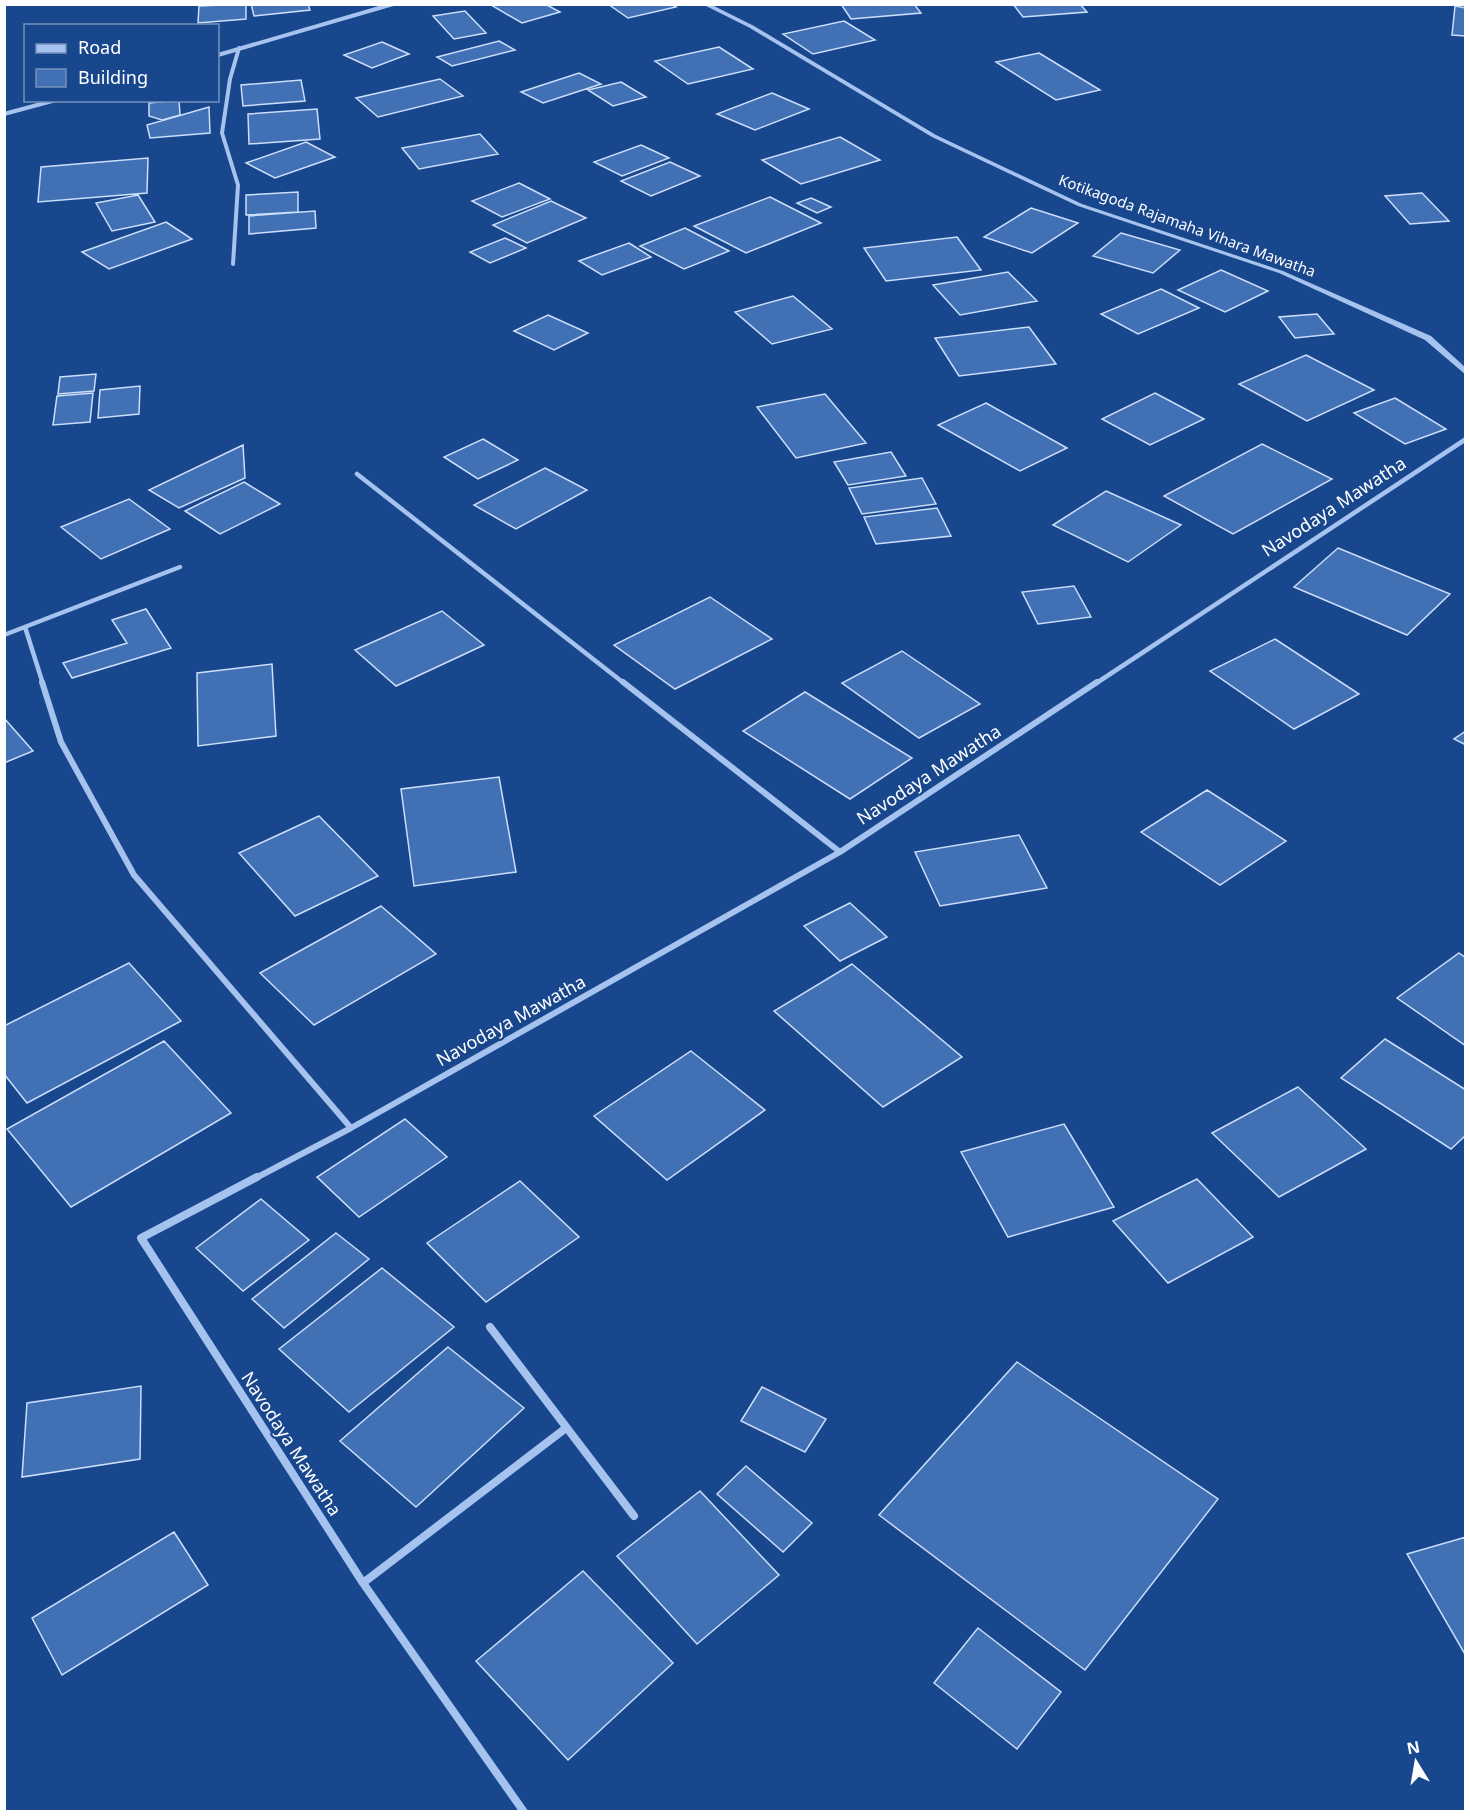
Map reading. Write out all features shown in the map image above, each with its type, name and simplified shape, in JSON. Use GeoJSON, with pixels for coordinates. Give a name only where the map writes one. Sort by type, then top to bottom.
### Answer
{"type":"FeatureCollection","features":[{"type":"Feature","properties":{"kind":"street"},"geometry":{"type":"LineString","coordinates":[[219,55],[393,4]]}},
{"type":"Feature","properties":{"kind":"street","name":"Kotikagoda Rajamaha Vihara Mawatha"},"geometry":{"type":"LineString","coordinates":[[704,4],[752,27],[934,136],[1080,205],[1281,272],[1428,338],[1466,373]]}},
{"type":"Feature","properties":{"kind":"street"},"geometry":{"type":"LineString","coordinates":[[232,264],[238,185],[222,133],[230,79],[239,48]]}},
{"type":"Feature","properties":{"kind":"street"},"geometry":{"type":"LineString","coordinates":[[4,114],[49,102]]}},
{"type":"Feature","properties":{"kind":"street","name":"Navodaya Mawatha"},"geometry":{"type":"LineString","coordinates":[[524,1812],[363,1583],[141,1238],[351,1128],[840,852],[1466,439]]}},
{"type":"Feature","properties":{"kind":"street"},"geometry":{"type":"LineString","coordinates":[[357,474],[840,852]]}},
{"type":"Feature","properties":{"kind":"street"},"geometry":{"type":"LineString","coordinates":[[4,635],[180,567]]}},
{"type":"Feature","properties":{"kind":"street"},"geometry":{"type":"LineString","coordinates":[[25,627],[61,742],[134,875],[351,1128]]}},
{"type":"Feature","properties":{"kind":"street"},"geometry":{"type":"LineString","coordinates":[[490,1327],[634,1516]]}},
{"type":"Feature","properties":{"kind":"street"},"geometry":{"type":"LineString","coordinates":[[363,1583],[566,1428]]}},
{"type":"Feature","properties":{"kind":"building"},"geometry":{"type":"Polygon","coordinates":[[[246,4],[246,19],[198,23],[199,6],[246,4]]]}},
{"type":"Feature","properties":{"kind":"building"},"geometry":{"type":"Polygon","coordinates":[[[251,4],[308,4],[310,10],[254,16],[251,4]]]}},
{"type":"Feature","properties":{"kind":"building"},"geometry":{"type":"Polygon","coordinates":[[[545,4],[560,12],[522,23],[491,5],[545,4]]]}},
{"type":"Feature","properties":{"kind":"building"},"geometry":{"type":"Polygon","coordinates":[[[608,4],[671,4],[676,7],[628,18],[608,4]]]}},
{"type":"Feature","properties":{"kind":"building"},"geometry":{"type":"Polygon","coordinates":[[[841,4],[914,4],[921,13],[851,19],[841,4]]]}},
{"type":"Feature","properties":{"kind":"building"},"geometry":{"type":"Polygon","coordinates":[[[1013,4],[1080,4],[1087,12],[1023,17],[1013,4]]]}},
{"type":"Feature","properties":{"kind":"building"},"geometry":{"type":"Polygon","coordinates":[[[1455,6],[1466,8],[1466,36],[1452,35],[1455,6]]]}},
{"type":"Feature","properties":{"kind":"building"},"geometry":{"type":"Polygon","coordinates":[[[465,11],[486,33],[454,39],[433,16],[465,11]]]}},
{"type":"Feature","properties":{"kind":"building"},"geometry":{"type":"Polygon","coordinates":[[[844,21],[875,40],[813,54],[783,34],[844,21]]]}},
{"type":"Feature","properties":{"kind":"building"},"geometry":{"type":"Polygon","coordinates":[[[499,41],[515,50],[452,66],[437,57],[499,41]]]}},
{"type":"Feature","properties":{"kind":"building"},"geometry":{"type":"Polygon","coordinates":[[[382,42],[409,54],[372,68],[344,55],[382,42]]]}},
{"type":"Feature","properties":{"kind":"building"},"geometry":{"type":"Polygon","coordinates":[[[719,47],[753,69],[688,84],[655,61],[719,47]]]}},
{"type":"Feature","properties":{"kind":"building"},"geometry":{"type":"Polygon","coordinates":[[[1039,53],[1100,90],[1056,100],[996,62],[1039,53]]]}},
{"type":"Feature","properties":{"kind":"building"},"geometry":{"type":"Polygon","coordinates":[[[579,73],[601,84],[543,103],[521,92],[579,73]]]}},
{"type":"Feature","properties":{"kind":"building"},"geometry":{"type":"Polygon","coordinates":[[[440,79],[463,96],[378,117],[356,98],[440,79]]]}},
{"type":"Feature","properties":{"kind":"building"},"geometry":{"type":"Polygon","coordinates":[[[301,80],[305,101],[243,106],[241,85],[301,80]]]}},
{"type":"Feature","properties":{"kind":"building"},"geometry":{"type":"Polygon","coordinates":[[[621,82],[646,97],[613,106],[588,90],[621,82]]]}},
{"type":"Feature","properties":{"kind":"building"},"geometry":{"type":"Polygon","coordinates":[[[772,93],[809,109],[755,130],[717,114],[772,93]]]}},
{"type":"Feature","properties":{"kind":"building"},"geometry":{"type":"Polygon","coordinates":[[[179,102],[180,115],[162,120],[149,116],[149,103],[179,102]]]}},
{"type":"Feature","properties":{"kind":"building"},"geometry":{"type":"Polygon","coordinates":[[[209,107],[210,133],[150,138],[147,125],[209,107]]]}},
{"type":"Feature","properties":{"kind":"building"},"geometry":{"type":"Polygon","coordinates":[[[317,109],[320,139],[249,144],[248,114],[317,109]]]}},
{"type":"Feature","properties":{"kind":"building"},"geometry":{"type":"Polygon","coordinates":[[[480,134],[498,154],[419,169],[402,148],[480,134]]]}},
{"type":"Feature","properties":{"kind":"building"},"geometry":{"type":"Polygon","coordinates":[[[840,137],[880,160],[801,184],[762,160],[840,137]]]}},
{"type":"Feature","properties":{"kind":"building"},"geometry":{"type":"Polygon","coordinates":[[[306,142],[335,157],[275,178],[246,163],[306,142]]]}},
{"type":"Feature","properties":{"kind":"building"},"geometry":{"type":"Polygon","coordinates":[[[641,145],[669,158],[622,176],[594,162],[641,145]]]}},
{"type":"Feature","properties":{"kind":"building"},"geometry":{"type":"Polygon","coordinates":[[[148,158],[147,193],[38,202],[41,167],[148,158]]]}},
{"type":"Feature","properties":{"kind":"building"},"geometry":{"type":"Polygon","coordinates":[[[670,162],[700,176],[651,196],[621,181],[670,162]]]}},
{"type":"Feature","properties":{"kind":"building"},"geometry":{"type":"Polygon","coordinates":[[[519,183],[550,199],[502,217],[472,201],[519,183]]]}},
{"type":"Feature","properties":{"kind":"building"},"geometry":{"type":"Polygon","coordinates":[[[298,192],[298,212],[246,215],[246,195],[298,192]]]}},
{"type":"Feature","properties":{"kind":"building"},"geometry":{"type":"Polygon","coordinates":[[[1422,193],[1449,221],[1410,224],[1385,196],[1422,193]]]}},
{"type":"Feature","properties":{"kind":"building"},"geometry":{"type":"Polygon","coordinates":[[[138,195],[155,222],[112,231],[96,203],[138,195]]]}},
{"type":"Feature","properties":{"kind":"building"},"geometry":{"type":"Polygon","coordinates":[[[770,197],[821,223],[746,253],[694,226],[770,197]]]}},
{"type":"Feature","properties":{"kind":"building"},"geometry":{"type":"Polygon","coordinates":[[[811,198],[831,207],[817,213],[797,203],[811,198]]]}},
{"type":"Feature","properties":{"kind":"building"},"geometry":{"type":"Polygon","coordinates":[[[551,201],[586,218],[527,243],[493,225],[551,201]]]}},
{"type":"Feature","properties":{"kind":"building"},"geometry":{"type":"Polygon","coordinates":[[[1031,208],[1078,223],[1032,253],[984,237],[1031,208]]]}},
{"type":"Feature","properties":{"kind":"building"},"geometry":{"type":"Polygon","coordinates":[[[315,211],[316,228],[249,234],[249,216],[315,211]]]}},
{"type":"Feature","properties":{"kind":"building"},"geometry":{"type":"Polygon","coordinates":[[[166,222],[192,239],[109,269],[82,252],[166,222]]]}},
{"type":"Feature","properties":{"kind":"building"},"geometry":{"type":"Polygon","coordinates":[[[685,228],[729,251],[684,269],[640,246],[685,228]]]}},
{"type":"Feature","properties":{"kind":"building"},"geometry":{"type":"Polygon","coordinates":[[[1121,233],[1180,250],[1153,273],[1093,256],[1121,233]]]}},
{"type":"Feature","properties":{"kind":"building"},"geometry":{"type":"Polygon","coordinates":[[[957,237],[981,270],[886,281],[864,248],[957,237]]]}},
{"type":"Feature","properties":{"kind":"building"},"geometry":{"type":"Polygon","coordinates":[[[505,238],[526,248],[490,263],[470,252],[505,238]]]}},
{"type":"Feature","properties":{"kind":"building"},"geometry":{"type":"Polygon","coordinates":[[[629,243],[651,257],[602,275],[579,261],[629,243]]]}},
{"type":"Feature","properties":{"kind":"building"},"geometry":{"type":"Polygon","coordinates":[[[1221,270],[1268,291],[1225,312],[1178,290],[1221,270]]]}},
{"type":"Feature","properties":{"kind":"building"},"geometry":{"type":"Polygon","coordinates":[[[1008,272],[1037,301],[960,315],[933,285],[1008,272]]]}},
{"type":"Feature","properties":{"kind":"building"},"geometry":{"type":"Polygon","coordinates":[[[1161,289],[1199,308],[1138,334],[1101,314],[1161,289]]]}},
{"type":"Feature","properties":{"kind":"building"},"geometry":{"type":"Polygon","coordinates":[[[793,296],[832,329],[772,344],[735,312],[793,296]]]}},
{"type":"Feature","properties":{"kind":"building"},"geometry":{"type":"Polygon","coordinates":[[[1317,314],[1334,334],[1295,338],[1279,317],[1317,314]]]}},
{"type":"Feature","properties":{"kind":"building"},"geometry":{"type":"Polygon","coordinates":[[[548,315],[588,333],[554,350],[514,331],[548,315]]]}},
{"type":"Feature","properties":{"kind":"building"},"geometry":{"type":"Polygon","coordinates":[[[1029,327],[1056,364],[959,376],[935,338],[1029,327]]]}},
{"type":"Feature","properties":{"kind":"building"},"geometry":{"type":"Polygon","coordinates":[[[1306,355],[1374,390],[1307,421],[1239,384],[1306,355]]]}},
{"type":"Feature","properties":{"kind":"building"},"geometry":{"type":"Polygon","coordinates":[[[96,374],[94,391],[58,394],[60,377],[96,374]]]}},
{"type":"Feature","properties":{"kind":"building"},"geometry":{"type":"Polygon","coordinates":[[[140,386],[139,414],[98,418],[100,390],[140,386]]]}},
{"type":"Feature","properties":{"kind":"building"},"geometry":{"type":"Polygon","coordinates":[[[93,393],[90,422],[53,425],[57,396],[93,393]]]}},
{"type":"Feature","properties":{"kind":"building"},"geometry":{"type":"Polygon","coordinates":[[[1155,393],[1204,419],[1150,445],[1102,419],[1155,393]]]}},
{"type":"Feature","properties":{"kind":"building"},"geometry":{"type":"Polygon","coordinates":[[[825,394],[866,443],[796,458],[757,407],[825,394]]]}},
{"type":"Feature","properties":{"kind":"building"},"geometry":{"type":"Polygon","coordinates":[[[1395,398],[1446,429],[1405,444],[1354,413],[1395,398]]]}},
{"type":"Feature","properties":{"kind":"building"},"geometry":{"type":"Polygon","coordinates":[[[986,403],[1067,448],[1020,471],[938,425],[986,403]]]}},
{"type":"Feature","properties":{"kind":"building"},"geometry":{"type":"Polygon","coordinates":[[[483,439],[518,460],[478,479],[444,457],[483,439]]]}},
{"type":"Feature","properties":{"kind":"building"},"geometry":{"type":"Polygon","coordinates":[[[1262,444],[1332,479],[1233,534],[1164,496],[1262,444]]]}},
{"type":"Feature","properties":{"kind":"building"},"geometry":{"type":"Polygon","coordinates":[[[243,445],[245,478],[179,508],[149,490],[243,445]]]}},
{"type":"Feature","properties":{"kind":"building"},"geometry":{"type":"Polygon","coordinates":[[[891,452],[906,476],[848,485],[834,462],[891,452]]]}},
{"type":"Feature","properties":{"kind":"building"},"geometry":{"type":"Polygon","coordinates":[[[545,468],[587,490],[516,529],[474,505],[545,468]]]}},
{"type":"Feature","properties":{"kind":"building"},"geometry":{"type":"Polygon","coordinates":[[[922,478],[936,504],[862,514],[849,488],[922,478]]]}},
{"type":"Feature","properties":{"kind":"building"},"geometry":{"type":"Polygon","coordinates":[[[244,482],[280,504],[220,534],[185,511],[244,482]]]}},
{"type":"Feature","properties":{"kind":"building"},"geometry":{"type":"Polygon","coordinates":[[[1106,491],[1181,525],[1128,562],[1053,525],[1106,491]]]}},
{"type":"Feature","properties":{"kind":"building"},"geometry":{"type":"Polygon","coordinates":[[[129,499],[170,529],[101,559],[61,527],[129,499]]]}},
{"type":"Feature","properties":{"kind":"building"},"geometry":{"type":"Polygon","coordinates":[[[937,508],[951,536],[876,544],[864,517],[937,508]]]}},
{"type":"Feature","properties":{"kind":"building"},"geometry":{"type":"Polygon","coordinates":[[[1338,548],[1450,594],[1407,635],[1294,587],[1338,548]]]}},
{"type":"Feature","properties":{"kind":"building"},"geometry":{"type":"Polygon","coordinates":[[[1074,586],[1091,617],[1038,624],[1022,592],[1074,586]]]}},
{"type":"Feature","properties":{"kind":"building"},"geometry":{"type":"Polygon","coordinates":[[[710,597],[772,639],[675,689],[614,645],[710,597]]]}},
{"type":"Feature","properties":{"kind":"building"},"geometry":{"type":"Polygon","coordinates":[[[146,609],[171,648],[72,678],[63,663],[127,643],[112,620],[146,609]]]}},
{"type":"Feature","properties":{"kind":"building"},"geometry":{"type":"Polygon","coordinates":[[[442,611],[484,645],[396,686],[355,650],[442,611]]]}},
{"type":"Feature","properties":{"kind":"building"},"geometry":{"type":"Polygon","coordinates":[[[1275,639],[1359,694],[1294,729],[1210,671],[1275,639]]]}},
{"type":"Feature","properties":{"kind":"building"},"geometry":{"type":"Polygon","coordinates":[[[902,651],[980,704],[919,738],[842,683],[902,651]]]}},
{"type":"Feature","properties":{"kind":"building"},"geometry":{"type":"Polygon","coordinates":[[[272,664],[276,736],[198,746],[197,673],[272,664]]]}},
{"type":"Feature","properties":{"kind":"building"},"geometry":{"type":"Polygon","coordinates":[[[805,692],[912,758],[850,799],[743,731],[805,692]]]}},
{"type":"Feature","properties":{"kind":"building"},"geometry":{"type":"Polygon","coordinates":[[[4,718],[33,751],[4,763],[4,718]]]}},
{"type":"Feature","properties":{"kind":"building"},"geometry":{"type":"Polygon","coordinates":[[[1466,731],[1466,745],[1454,739],[1466,731]]]}},
{"type":"Feature","properties":{"kind":"building"},"geometry":{"type":"Polygon","coordinates":[[[499,777],[516,872],[414,886],[401,789],[499,777]]]}},
{"type":"Feature","properties":{"kind":"building"},"geometry":{"type":"Polygon","coordinates":[[[1207,790],[1286,841],[1220,885],[1141,832],[1207,790]]]}},
{"type":"Feature","properties":{"kind":"building"},"geometry":{"type":"Polygon","coordinates":[[[319,816],[378,876],[295,916],[239,853],[319,816]]]}},
{"type":"Feature","properties":{"kind":"building"},"geometry":{"type":"Polygon","coordinates":[[[1019,835],[1047,888],[940,906],[915,852],[1019,835]]]}},
{"type":"Feature","properties":{"kind":"building"},"geometry":{"type":"Polygon","coordinates":[[[850,903],[887,937],[840,961],[804,926],[850,903]]]}},
{"type":"Feature","properties":{"kind":"building"},"geometry":{"type":"Polygon","coordinates":[[[381,906],[436,954],[314,1025],[260,973],[381,906]]]}},
{"type":"Feature","properties":{"kind":"building"},"geometry":{"type":"Polygon","coordinates":[[[1459,953],[1466,958],[1466,1046],[1397,998],[1459,953]]]}},
{"type":"Feature","properties":{"kind":"building"},"geometry":{"type":"Polygon","coordinates":[[[129,963],[181,1021],[27,1103],[4,1074],[4,1026],[129,963]]]}},
{"type":"Feature","properties":{"kind":"building"},"geometry":{"type":"Polygon","coordinates":[[[852,964],[962,1057],[883,1107],[774,1011],[852,964]]]}},
{"type":"Feature","properties":{"kind":"building"},"geometry":{"type":"Polygon","coordinates":[[[1385,1039],[1466,1090],[1466,1135],[1451,1149],[1341,1078],[1385,1039]]]}},
{"type":"Feature","properties":{"kind":"building"},"geometry":{"type":"Polygon","coordinates":[[[164,1041],[231,1113],[71,1207],[7,1129],[164,1041]]]}},
{"type":"Feature","properties":{"kind":"building"},"geometry":{"type":"Polygon","coordinates":[[[691,1051],[765,1110],[667,1180],[594,1116],[691,1051]]]}},
{"type":"Feature","properties":{"kind":"building"},"geometry":{"type":"Polygon","coordinates":[[[1298,1087],[1366,1149],[1279,1197],[1212,1133],[1298,1087]]]}},
{"type":"Feature","properties":{"kind":"building"},"geometry":{"type":"Polygon","coordinates":[[[405,1119],[447,1157],[359,1217],[317,1177],[405,1119]]]}},
{"type":"Feature","properties":{"kind":"building"},"geometry":{"type":"Polygon","coordinates":[[[1064,1124],[1114,1207],[1008,1237],[961,1152],[1064,1124]]]}},
{"type":"Feature","properties":{"kind":"building"},"geometry":{"type":"Polygon","coordinates":[[[1197,1179],[1253,1237],[1168,1283],[1113,1221],[1197,1179]]]}},
{"type":"Feature","properties":{"kind":"building"},"geometry":{"type":"Polygon","coordinates":[[[520,1181],[579,1237],[486,1302],[427,1243],[520,1181]]]}},
{"type":"Feature","properties":{"kind":"building"},"geometry":{"type":"Polygon","coordinates":[[[261,1199],[309,1240],[243,1291],[196,1248],[261,1199]]]}},
{"type":"Feature","properties":{"kind":"building"},"geometry":{"type":"Polygon","coordinates":[[[336,1233],[369,1259],[284,1328],[252,1299],[336,1233]]]}},
{"type":"Feature","properties":{"kind":"building"},"geometry":{"type":"Polygon","coordinates":[[[382,1268],[454,1327],[349,1412],[279,1349],[382,1268]]]}},
{"type":"Feature","properties":{"kind":"building"},"geometry":{"type":"Polygon","coordinates":[[[448,1347],[524,1408],[416,1507],[340,1441],[448,1347]]]}},
{"type":"Feature","properties":{"kind":"building"},"geometry":{"type":"Polygon","coordinates":[[[1017,1362],[1218,1499],[1085,1670],[879,1515],[1017,1362]]]}},
{"type":"Feature","properties":{"kind":"building"},"geometry":{"type":"Polygon","coordinates":[[[141,1386],[140,1459],[22,1477],[27,1403],[141,1386]]]}},
{"type":"Feature","properties":{"kind":"building"},"geometry":{"type":"Polygon","coordinates":[[[762,1387],[826,1419],[805,1452],[741,1421],[762,1387]]]}},
{"type":"Feature","properties":{"kind":"building"},"geometry":{"type":"Polygon","coordinates":[[[746,1466],[812,1523],[783,1552],[717,1494],[746,1466]]]}},
{"type":"Feature","properties":{"kind":"building"},"geometry":{"type":"Polygon","coordinates":[[[700,1491],[779,1575],[697,1644],[617,1556],[700,1491]]]}},
{"type":"Feature","properties":{"kind":"building"},"geometry":{"type":"Polygon","coordinates":[[[174,1532],[208,1585],[62,1675],[32,1618],[174,1532]]]}},
{"type":"Feature","properties":{"kind":"building"},"geometry":{"type":"Polygon","coordinates":[[[1466,1537],[1466,1656],[1407,1554],[1466,1537]]]}},
{"type":"Feature","properties":{"kind":"building"},"geometry":{"type":"Polygon","coordinates":[[[583,1571],[673,1663],[568,1760],[476,1661],[583,1571]]]}},
{"type":"Feature","properties":{"kind":"building"},"geometry":{"type":"Polygon","coordinates":[[[978,1628],[1061,1692],[1017,1749],[934,1683],[978,1628]]]}}]}
